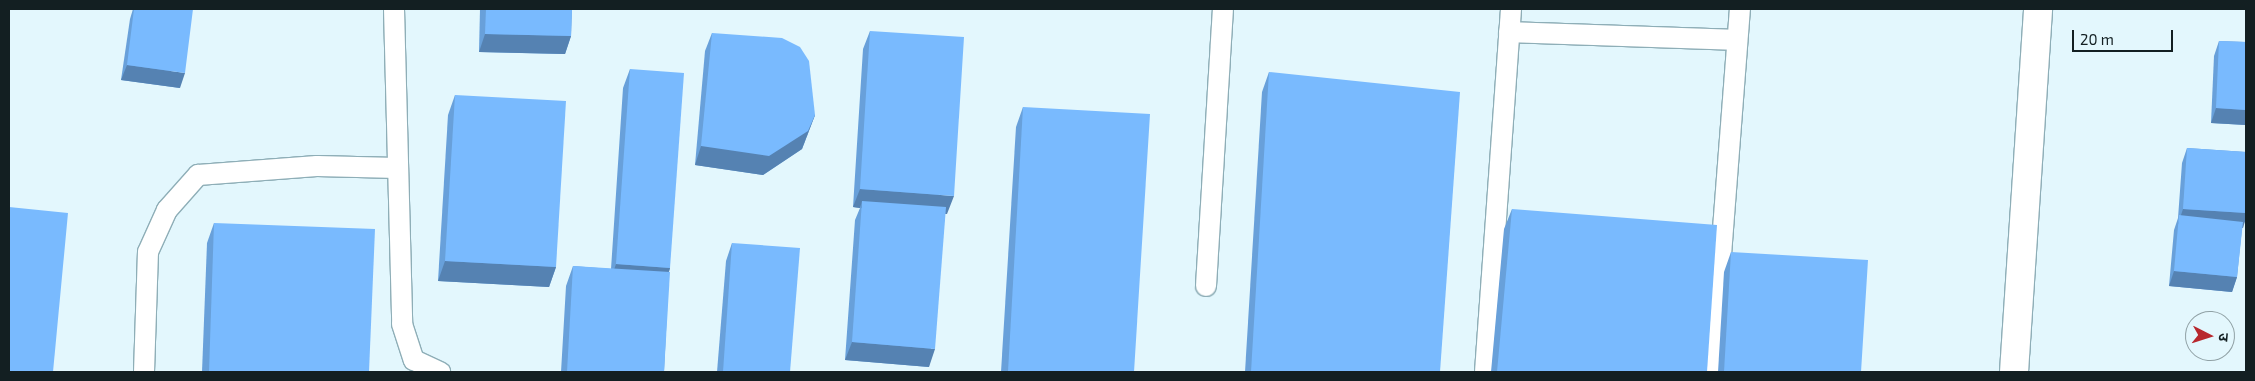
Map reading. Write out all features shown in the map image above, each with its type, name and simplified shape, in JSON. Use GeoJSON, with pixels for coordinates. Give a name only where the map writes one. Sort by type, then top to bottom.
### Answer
{"type":"FeatureCollection","features":[{"type":"Feature","properties":{"kind":"street"},"geometry":{"type":"LineString","coordinates":[[2014,372],[2038,9]]}},
{"type":"Feature","properties":{"kind":"lane"},"geometry":{"type":"LineString","coordinates":[[394,9],[402,324],[414,360],[440,372]]}},
{"type":"Feature","properties":{"kind":"lane"},"geometry":{"type":"LineString","coordinates":[[1206,286],[1223,9]]}},
{"type":"Feature","properties":{"kind":"lane"},"geometry":{"type":"LineString","coordinates":[[1485,372],[1511,9]]}},
{"type":"Feature","properties":{"kind":"lane"},"geometry":{"type":"LineString","coordinates":[[1712,372],[1740,9]]}},
{"type":"Feature","properties":{"kind":"lane"},"geometry":{"type":"LineString","coordinates":[[1509,32],[1737,40]]}},
{"type":"Feature","properties":{"kind":"lane"},"geometry":{"type":"LineString","coordinates":[[144,372],[148,252],[167,210],[198,175],[317,166],[397,168]]}},
{"type":"Feature","properties":{"kind":"building"},"geometry":{"type":"Polygon","coordinates":[[[134,9],[193,9],[185,73],[127,65],[134,9]]]}},
{"type":"Feature","properties":{"kind":"building"},"geometry":{"type":"Polygon","coordinates":[[[486,9],[572,9],[571,36],[485,34],[486,9]]]}},
{"type":"Feature","properties":{"kind":"building"},"geometry":{"type":"Polygon","coordinates":[[[870,31],[964,37],[954,196],[860,189],[870,31]]]}},
{"type":"Feature","properties":{"kind":"building"},"geometry":{"type":"Polygon","coordinates":[[[712,33],[782,38],[800,47],[809,61],[815,115],[808,131],[769,156],[701,146],[712,33]]]}},
{"type":"Feature","properties":{"kind":"building"},"geometry":{"type":"Polygon","coordinates":[[[2219,41],[2246,42],[2246,110],[2216,108],[2219,41]]]}},
{"type":"Feature","properties":{"kind":"building"},"geometry":{"type":"Polygon","coordinates":[[[630,69],[684,73],[670,268],[616,264],[630,69]]]}},
{"type":"Feature","properties":{"kind":"building"},"geometry":{"type":"Polygon","coordinates":[[[1269,72],[1460,92],[1440,372],[1251,372],[1269,72]]]}},
{"type":"Feature","properties":{"kind":"building"},"geometry":{"type":"Polygon","coordinates":[[[455,95],[566,101],[556,267],[445,261],[455,95]]]}},
{"type":"Feature","properties":{"kind":"building"},"geometry":{"type":"Polygon","coordinates":[[[1023,107],[1150,114],[1134,372],[1008,372],[1023,107]]]}},
{"type":"Feature","properties":{"kind":"building"},"geometry":{"type":"Polygon","coordinates":[[[2187,148],[2246,152],[2246,213],[2183,209],[2187,148]]]}},
{"type":"Feature","properties":{"kind":"building"},"geometry":{"type":"Polygon","coordinates":[[[862,201],[946,207],[935,349],[852,342],[862,201]]]}},
{"type":"Feature","properties":{"kind":"building"},"geometry":{"type":"Polygon","coordinates":[[[9,207],[68,213],[53,372],[9,372],[9,207]]]}},
{"type":"Feature","properties":{"kind":"building"},"geometry":{"type":"Polygon","coordinates":[[[1512,209],[1717,225],[1707,372],[1497,372],[1512,209]]]}},
{"type":"Feature","properties":{"kind":"building"},"geometry":{"type":"Polygon","coordinates":[[[2179,215],[2243,222],[2237,277],[2174,271],[2179,215]]]}},
{"type":"Feature","properties":{"kind":"building"},"geometry":{"type":"Polygon","coordinates":[[[214,223],[375,229],[369,372],[209,372],[214,223]]]}},
{"type":"Feature","properties":{"kind":"building"},"geometry":{"type":"Polygon","coordinates":[[[732,243],[800,248],[790,372],[723,372],[732,243]]]}},
{"type":"Feature","properties":{"kind":"building"},"geometry":{"type":"Polygon","coordinates":[[[1731,252],[1868,260],[1861,372],[1724,372],[1731,252]]]}},
{"type":"Feature","properties":{"kind":"building"},"geometry":{"type":"Polygon","coordinates":[[[573,266],[670,272],[664,372],[567,372],[573,266]]]}}]}
